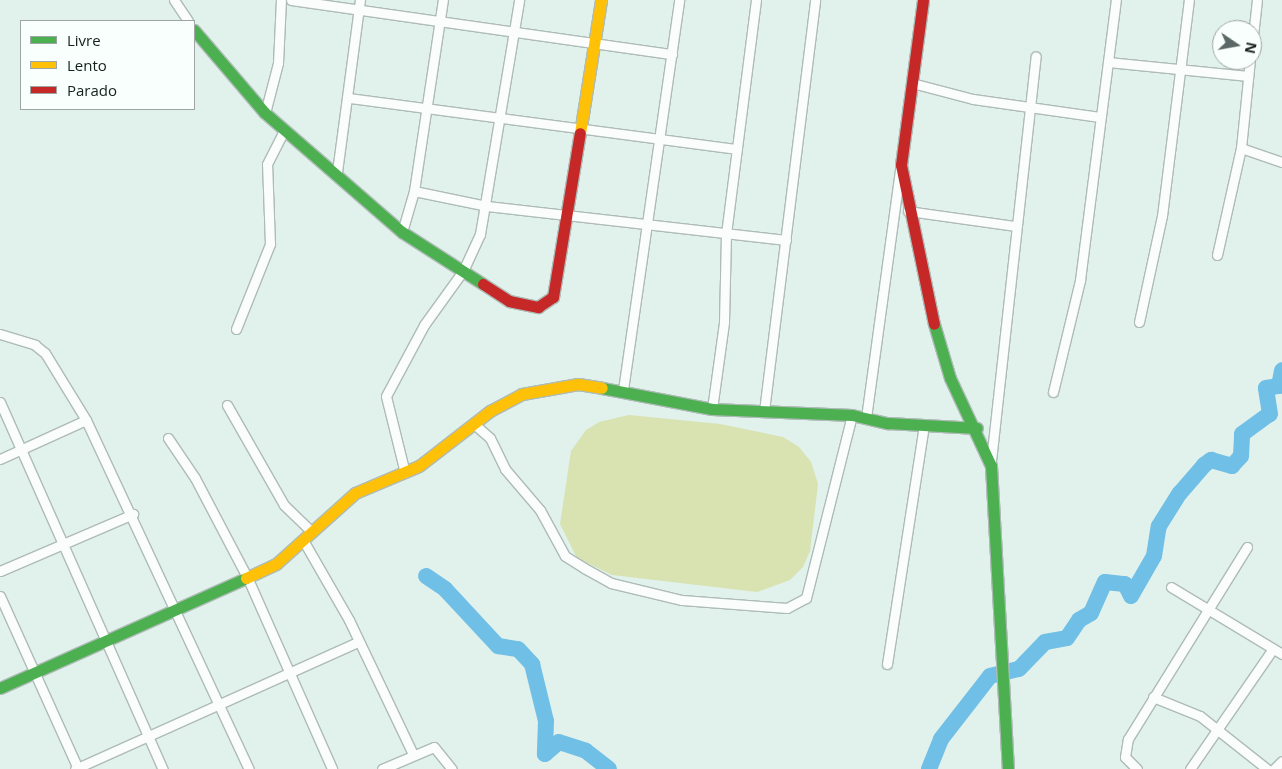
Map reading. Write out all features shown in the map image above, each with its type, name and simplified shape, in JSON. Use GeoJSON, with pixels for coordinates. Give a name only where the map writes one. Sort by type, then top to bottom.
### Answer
{"type":"FeatureCollection","features":[{"type":"Feature","properties":{"kind":"street"},"geometry":{"type":"LineString","coordinates":[[174,0],[187,20]]}},
{"type":"Feature","properties":{"kind":"street"},"geometry":{"type":"LineString","coordinates":[[265,112],[278,63],[281,0]]}},
{"type":"Feature","properties":{"kind":"street"},"geometry":{"type":"LineString","coordinates":[[291,0],[358,12],[515,34],[597,41],[672,54]]}},
{"type":"Feature","properties":{"kind":"street"},"geometry":{"type":"LineString","coordinates":[[337,172],[349,98],[360,0]]}},
{"type":"Feature","properties":{"kind":"street"},"geometry":{"type":"LineString","coordinates":[[402,232],[414,191],[443,0]]}},
{"type":"Feature","properties":{"kind":"street"},"geometry":{"type":"LineString","coordinates":[[405,473],[386,396],[420,332],[463,271],[487,206],[519,0]]}},
{"type":"Feature","properties":{"kind":"street"},"geometry":{"type":"LineString","coordinates":[[195,32],[210,54],[284,131],[337,172],[402,232],[509,301],[538,307],[546,304],[553,297],[570,214],[597,41],[601,0]]}},
{"type":"Feature","properties":{"kind":"street"},"geometry":{"type":"LineString","coordinates":[[623,390],[672,54],[678,0]]}},
{"type":"Feature","properties":{"kind":"street"},"geometry":{"type":"LineString","coordinates":[[712,408],[724,322],[726,234],[756,0]]}},
{"type":"Feature","properties":{"kind":"street"},"geometry":{"type":"LineString","coordinates":[[764,411],[815,0]]}},
{"type":"Feature","properties":{"kind":"street"},"geometry":{"type":"LineString","coordinates":[[866,418],[923,0]]}},
{"type":"Feature","properties":{"kind":"street"},"geometry":{"type":"LineString","coordinates":[[1053,392],[1080,280],[1116,0]]}},
{"type":"Feature","properties":{"kind":"street"},"geometry":{"type":"LineString","coordinates":[[1139,322],[1154,265],[1183,72],[1189,0]]}},
{"type":"Feature","properties":{"kind":"street"},"geometry":{"type":"LineString","coordinates":[[1255,20],[1257,0]]}},
{"type":"Feature","properties":{"kind":"street"},"geometry":{"type":"LineString","coordinates":[[1008,769],[998,533],[991,466],[1028,105],[1036,56]]}},
{"type":"Feature","properties":{"kind":"street"},"geometry":{"type":"LineString","coordinates":[[1108,62],[1183,72],[1248,76]]}},
{"type":"Feature","properties":{"kind":"street"},"geometry":{"type":"LineString","coordinates":[[1217,255],[1241,148],[1249,70]]}},
{"type":"Feature","properties":{"kind":"street"},"geometry":{"type":"LineString","coordinates":[[912,83],[973,99],[1028,105],[1100,117]]}},
{"type":"Feature","properties":{"kind":"street"},"geometry":{"type":"LineString","coordinates":[[349,98],[737,149]]}},
{"type":"Feature","properties":{"kind":"street"},"geometry":{"type":"LineString","coordinates":[[236,329],[255,290],[270,244],[267,164],[284,131]]}},
{"type":"Feature","properties":{"kind":"street"},"geometry":{"type":"LineString","coordinates":[[1241,148],[1282,162]]}},
{"type":"Feature","properties":{"kind":"street"},"geometry":{"type":"LineString","coordinates":[[901,165],[908,211],[950,378],[977,428],[991,466]]}},
{"type":"Feature","properties":{"kind":"street"},"geometry":{"type":"LineString","coordinates":[[414,191],[487,206],[786,240]]}},
{"type":"Feature","properties":{"kind":"street"},"geometry":{"type":"LineString","coordinates":[[908,211],[1015,226]]}},
{"type":"Feature","properties":{"kind":"street"},"geometry":{"type":"LineString","coordinates":[[0,334],[35,345],[45,352],[86,420],[133,514],[249,769]]}},
{"type":"Feature","properties":{"kind":"street"},"geometry":{"type":"LineString","coordinates":[[0,688],[105,642],[176,608],[248,579],[290,555],[306,535],[355,493],[405,473],[474,424],[522,394],[555,386],[623,390],[712,408],[852,415],[924,426],[977,428]]}},
{"type":"Feature","properties":{"kind":"street"},"geometry":{"type":"LineString","coordinates":[[0,402],[62,546],[164,769]]}},
{"type":"Feature","properties":{"kind":"street"},"geometry":{"type":"LineString","coordinates":[[227,406],[284,504],[306,535],[356,642],[413,754]]}},
{"type":"Feature","properties":{"kind":"street"},"geometry":{"type":"LineString","coordinates":[[474,424],[490,438],[505,469],[540,510],[565,556],[584,568],[611,583],[682,600],[787,608],[806,598],[852,415]]}},
{"type":"Feature","properties":{"kind":"street"},"geometry":{"type":"LineString","coordinates":[[0,459],[86,420]]}},
{"type":"Feature","properties":{"kind":"street"},"geometry":{"type":"LineString","coordinates":[[887,664],[924,426]]}},
{"type":"Feature","properties":{"kind":"street"},"geometry":{"type":"LineString","coordinates":[[168,438],[195,478],[248,579],[291,671],[332,769]]}},
{"type":"Feature","properties":{"kind":"street"},"geometry":{"type":"LineString","coordinates":[[0,570],[62,546],[133,514]]}},
{"type":"Feature","properties":{"kind":"street"},"geometry":{"type":"LineString","coordinates":[[1137,769],[1125,757],[1124,749],[1152,697],[1248,546]]}},
{"type":"Feature","properties":{"kind":"street"},"geometry":{"type":"LineString","coordinates":[[1171,587],[1272,650],[1282,654]]}},
{"type":"Feature","properties":{"kind":"street"},"geometry":{"type":"LineString","coordinates":[[0,596],[77,769],[149,738],[356,642]]}},
{"type":"Feature","properties":{"kind":"street"},"geometry":{"type":"LineString","coordinates":[[1190,769],[1219,730],[1272,650]]}},
{"type":"Feature","properties":{"kind":"street"},"geometry":{"type":"LineString","coordinates":[[1152,697],[1200,716],[1266,769]]}},
{"type":"Feature","properties":{"kind":"street"},"geometry":{"type":"LineString","coordinates":[[382,769],[413,754],[440,749],[452,769]]}},
{"type":"Feature","properties":{"kind":"street"},"geometry":{"type":"LineString","coordinates":[[1274,769],[1282,761]]}},
{"type":"Feature","properties":{"kind":"green space"},"geometry":{"type":"Polygon","coordinates":[[[629,415],[720,424],[783,437],[799,447],[811,462],[818,484],[810,551],[803,567],[790,580],[757,592],[612,575],[577,558],[560,524],[571,451],[586,430],[599,422],[629,415]]]}},
{"type":"Feature","properties":{"kind":"waterway"},"geometry":{"type":"LineString","coordinates":[[929,769],[941,739],[990,676],[1019,669],[1045,642],[1067,638],[1079,620],[1091,613],[1105,582],[1125,584],[1131,596],[1154,556],[1159,526],[1180,493],[1204,465],[1211,460],[1232,466],[1241,456],[1242,434],[1270,414],[1266,388],[1279,386],[1282,370]]}},
{"type":"Feature","properties":{"kind":"waterway"},"geometry":{"type":"LineString","coordinates":[[426,576],[445,589],[498,646],[518,649],[532,664],[546,721],[545,754],[559,742],[586,751],[609,769]]}},
{"type":"Feature","properties":{"kind":"traffic: fast"},"geometry":{"type":"LineString","coordinates":[[195,31],[265,113],[402,232],[483,284]]}},
{"type":"Feature","properties":{"kind":"traffic: fast"},"geometry":{"type":"LineString","coordinates":[[934,324],[950,378],[991,466],[1008,769]]}},
{"type":"Feature","properties":{"kind":"traffic: fast"},"geometry":{"type":"LineString","coordinates":[[602,388],[712,409],[852,415],[888,423],[977,428]]}},
{"type":"Feature","properties":{"kind":"traffic: fast"},"geometry":{"type":"LineString","coordinates":[[0,688],[246,578]]}},
{"type":"Feature","properties":{"kind":"traffic: slow"},"geometry":{"type":"LineString","coordinates":[[580,133],[601,0]]}},
{"type":"Feature","properties":{"kind":"traffic: slow"},"geometry":{"type":"LineString","coordinates":[[246,578],[276,564],[355,493],[419,466],[490,411],[522,394],[578,384],[602,388]]}},
{"type":"Feature","properties":{"kind":"traffic: jam"},"geometry":{"type":"LineString","coordinates":[[923,0],[901,165],[934,324]]}},
{"type":"Feature","properties":{"kind":"traffic: jam"},"geometry":{"type":"LineString","coordinates":[[483,284],[509,301],[538,307],[553,297],[580,133]]}}]}
